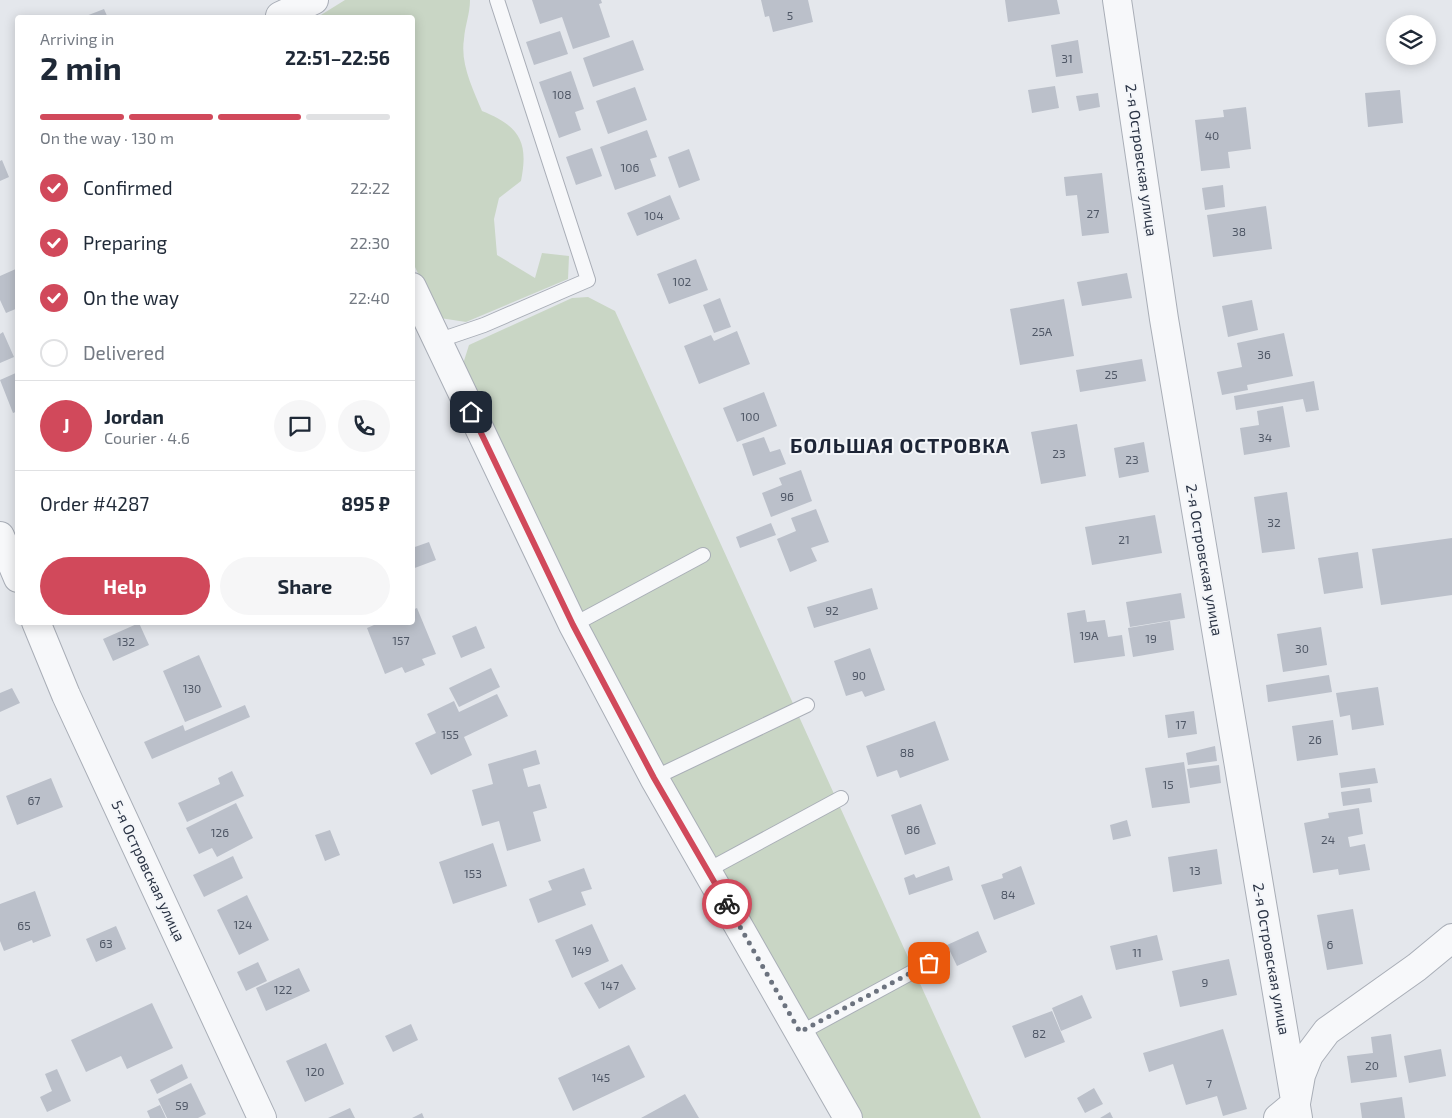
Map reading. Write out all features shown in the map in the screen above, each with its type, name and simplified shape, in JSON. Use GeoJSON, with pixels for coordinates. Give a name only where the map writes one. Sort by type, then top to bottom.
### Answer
{"type":"FeatureCollection","features":[{"type":"Feature","properties":{"kind":"street"},"geometry":{"type":"LineString","coordinates":[[278,11],[314,0]]}},
{"type":"Feature","properties":{"kind":"street","name":"2-я Островская улица"},"geometry":{"type":"LineString","coordinates":[[1117,0],[1164,319],[1291,1113]]}},
{"type":"Feature","properties":{"kind":"street"},"geometry":{"type":"LineString","coordinates":[[415,298],[437,340],[573,625],[654,778],[848,1118]]}},
{"type":"Feature","properties":{"kind":"street"},"geometry":{"type":"LineString","coordinates":[[0,536],[15,571]]}},
{"type":"Feature","properties":{"kind":"street","name":"5-я Островская улица"},"geometry":{"type":"LineString","coordinates":[[37,625],[66,695],[262,1118]]}},
{"type":"Feature","properties":{"kind":"street"},"geometry":{"type":"LineString","coordinates":[[1291,1113],[1301,1075],[1309,1055],[1327,1031],[1417,967],[1452,938]]}},
{"type":"Feature","properties":{"kind":"lane"},"geometry":{"type":"LineString","coordinates":[[437,340],[484,325],[588,280],[497,0]]}},
{"type":"Feature","properties":{"kind":"lane"},"geometry":{"type":"LineString","coordinates":[[573,625],[703,555]]}},
{"type":"Feature","properties":{"kind":"lane"},"geometry":{"type":"LineString","coordinates":[[654,778],[807,705]]}},
{"type":"Feature","properties":{"kind":"lane"},"geometry":{"type":"LineString","coordinates":[[708,870],[841,798]]}},
{"type":"Feature","properties":{"kind":"lane"},"geometry":{"type":"LineString","coordinates":[[800,1032],[929,963]]}},
{"type":"Feature","properties":{"kind":"green space"},"geometry":{"type":"Polygon","coordinates":[[[345,0],[470,0],[463,48],[471,85],[482,111],[513,129],[522,145],[523,167],[521,181],[499,198],[494,219],[497,255],[535,278],[542,253],[569,256],[568,279],[466,322],[440,318],[415,267],[415,15],[321,15],[345,0]]]}},
{"type":"Feature","properties":{"kind":"green space"},"geometry":{"type":"Polygon","coordinates":[[[588,297],[615,311],[981,1118],[859,1118],[602,655],[463,364],[469,345],[572,298],[588,297]]]}},
{"type":"Feature","properties":{"kind":"building"},"geometry":{"type":"Polygon","coordinates":[[[532,0],[601,0],[602,3],[599,4],[610,37],[573,49],[562,17],[540,24],[532,0]]]}},
{"type":"Feature","properties":{"kind":"building"},"geometry":{"type":"Polygon","coordinates":[[[761,0],[808,0],[813,22],[773,32],[769,16],[765,17],[761,0]]]}},
{"type":"Feature","properties":{"kind":"building"},"geometry":{"type":"Polygon","coordinates":[[[1005,0],[1057,0],[1060,14],[1008,22],[1005,0]]]}},
{"type":"Feature","properties":{"kind":"building"},"geometry":{"type":"Polygon","coordinates":[[[104,9],[107,15],[89,15],[104,9]]]}},
{"type":"Feature","properties":{"kind":"building"},"geometry":{"type":"Polygon","coordinates":[[[560,31],[568,54],[534,65],[526,42],[560,31]]]}},
{"type":"Feature","properties":{"kind":"building"},"geometry":{"type":"Polygon","coordinates":[[[633,40],[644,70],[593,87],[583,58],[633,40]]]}},
{"type":"Feature","properties":{"kind":"building"},"geometry":{"type":"Polygon","coordinates":[[[1078,40],[1083,73],[1056,77],[1051,45],[1078,40]]]}},
{"type":"Feature","properties":{"kind":"building"},"geometry":{"type":"Polygon","coordinates":[[[571,71],[584,109],[575,112],[581,130],[559,138],[539,82],[571,71]]]}},
{"type":"Feature","properties":{"kind":"building"},"geometry":{"type":"Polygon","coordinates":[[[1055,86],[1059,108],[1032,113],[1028,90],[1055,86]]]}},
{"type":"Feature","properties":{"kind":"building"},"geometry":{"type":"Polygon","coordinates":[[[635,87],[647,120],[608,134],[596,101],[635,87]]]}},
{"type":"Feature","properties":{"kind":"building"},"geometry":{"type":"Polygon","coordinates":[[[1400,90],[1403,123],[1368,127],[1365,93],[1400,90]]]}},
{"type":"Feature","properties":{"kind":"building"},"geometry":{"type":"Polygon","coordinates":[[[1098,93],[1100,107],[1079,111],[1076,96],[1098,93]]]}},
{"type":"Feature","properties":{"kind":"building"},"geometry":{"type":"Polygon","coordinates":[[[1246,107],[1251,149],[1228,152],[1230,168],[1201,171],[1195,120],[1224,117],[1223,110],[1246,107]]]}},
{"type":"Feature","properties":{"kind":"building"},"geometry":{"type":"Polygon","coordinates":[[[647,130],[657,157],[650,159],[656,176],[615,190],[600,147],[647,130]]]}},
{"type":"Feature","properties":{"kind":"building"},"geometry":{"type":"Polygon","coordinates":[[[592,148],[602,176],[576,185],[566,157],[592,148]]]}},
{"type":"Feature","properties":{"kind":"building"},"geometry":{"type":"Polygon","coordinates":[[[689,149],[700,180],[679,188],[668,157],[689,149]]]}},
{"type":"Feature","properties":{"kind":"building"},"geometry":{"type":"Polygon","coordinates":[[[2,160],[9,177],[0,181],[0,161],[2,160]]]}},
{"type":"Feature","properties":{"kind":"building"},"geometry":{"type":"Polygon","coordinates":[[[1102,173],[1109,233],[1082,236],[1077,195],[1066,196],[1064,177],[1102,173]]]}},
{"type":"Feature","properties":{"kind":"building"},"geometry":{"type":"Polygon","coordinates":[[[1223,185],[1225,207],[1205,210],[1202,188],[1223,185]]]}},
{"type":"Feature","properties":{"kind":"building"},"geometry":{"type":"Polygon","coordinates":[[[670,195],[680,219],[637,236],[627,213],[670,195]]]}},
{"type":"Feature","properties":{"kind":"building"},"geometry":{"type":"Polygon","coordinates":[[[1266,206],[1272,249],[1213,257],[1207,215],[1266,206]]]}},
{"type":"Feature","properties":{"kind":"building"},"geometry":{"type":"Polygon","coordinates":[[[696,259],[708,290],[669,304],[657,274],[696,259]]]}},
{"type":"Feature","properties":{"kind":"building"},"geometry":{"type":"Polygon","coordinates":[[[15,269],[15,309],[6,313],[0,300],[0,276],[15,269]]]}},
{"type":"Feature","properties":{"kind":"building"},"geometry":{"type":"Polygon","coordinates":[[[1127,273],[1132,298],[1082,306],[1077,282],[1127,273]]]}},
{"type":"Feature","properties":{"kind":"building"},"geometry":{"type":"Polygon","coordinates":[[[720,298],[731,327],[714,333],[703,305],[720,298]]]}},
{"type":"Feature","properties":{"kind":"building"},"geometry":{"type":"Polygon","coordinates":[[[1064,299],[1074,356],[1020,365],[1010,309],[1064,299]]]}},
{"type":"Feature","properties":{"kind":"building"},"geometry":{"type":"Polygon","coordinates":[[[1252,300],[1258,330],[1228,337],[1222,306],[1252,300]]]}},
{"type":"Feature","properties":{"kind":"building"},"geometry":{"type":"Polygon","coordinates":[[[737,331],[750,364],[699,384],[684,346],[711,335],[714,341],[737,331]]]}},
{"type":"Feature","properties":{"kind":"building"},"geometry":{"type":"Polygon","coordinates":[[[3,332],[14,357],[0,363],[0,334],[3,332]]]}},
{"type":"Feature","properties":{"kind":"building"},"geometry":{"type":"Polygon","coordinates":[[[1284,333],[1293,376],[1247,385],[1248,390],[1222,395],[1217,372],[1242,367],[1237,343],[1284,333]]]}},
{"type":"Feature","properties":{"kind":"building"},"geometry":{"type":"Polygon","coordinates":[[[1142,359],[1146,381],[1080,392],[1076,370],[1142,359]]]}},
{"type":"Feature","properties":{"kind":"building"},"geometry":{"type":"Polygon","coordinates":[[[15,373],[15,412],[13,413],[0,380],[15,373]]]}},
{"type":"Feature","properties":{"kind":"building"},"geometry":{"type":"Polygon","coordinates":[[[1314,381],[1319,410],[1306,412],[1303,399],[1236,410],[1234,396],[1314,381]]]}},
{"type":"Feature","properties":{"kind":"building"},"geometry":{"type":"Polygon","coordinates":[[[764,392],[777,426],[737,442],[723,408],[764,392]]]}},
{"type":"Feature","properties":{"kind":"building"},"geometry":{"type":"Polygon","coordinates":[[[1283,406],[1290,447],[1244,455],[1240,428],[1259,425],[1257,411],[1283,406]]]}},
{"type":"Feature","properties":{"kind":"building"},"geometry":{"type":"Polygon","coordinates":[[[1077,424],[1086,476],[1041,484],[1031,432],[1077,424]]]}},
{"type":"Feature","properties":{"kind":"building"},"geometry":{"type":"Polygon","coordinates":[[[764,437],[770,452],[780,449],[786,464],[753,476],[742,444],[764,437]]]}},
{"type":"Feature","properties":{"kind":"building"},"geometry":{"type":"Polygon","coordinates":[[[1144,442],[1149,472],[1119,478],[1114,448],[1144,442]]]}},
{"type":"Feature","properties":{"kind":"building"},"geometry":{"type":"Polygon","coordinates":[[[801,470],[812,501],[771,517],[762,493],[782,485],[779,478],[801,470]]]}},
{"type":"Feature","properties":{"kind":"building"},"geometry":{"type":"Polygon","coordinates":[[[1287,492],[1295,549],[1262,553],[1254,497],[1287,492]]]}},
{"type":"Feature","properties":{"kind":"building"},"geometry":{"type":"Polygon","coordinates":[[[816,509],[829,542],[811,548],[817,561],[790,572],[777,539],[796,531],[791,518],[816,509]]]}},
{"type":"Feature","properties":{"kind":"building"},"geometry":{"type":"Polygon","coordinates":[[[1155,515],[1162,553],[1092,565],[1085,527],[1155,515]]]}},
{"type":"Feature","properties":{"kind":"building"},"geometry":{"type":"Polygon","coordinates":[[[771,523],[776,535],[740,548],[736,537],[771,523]]]}},
{"type":"Feature","properties":{"kind":"building"},"geometry":{"type":"Polygon","coordinates":[[[1452,538],[1452,595],[1381,605],[1372,549],[1452,538]]]}},
{"type":"Feature","properties":{"kind":"building"},"geometry":{"type":"Polygon","coordinates":[[[429,542],[436,560],[415,568],[415,547],[429,542]]]}},
{"type":"Feature","properties":{"kind":"building"},"geometry":{"type":"Polygon","coordinates":[[[1358,552],[1363,588],[1324,594],[1318,558],[1358,552]]]}},
{"type":"Feature","properties":{"kind":"building"},"geometry":{"type":"Polygon","coordinates":[[[872,588],[878,609],[814,628],[807,607],[872,588]]]}},
{"type":"Feature","properties":{"kind":"building"},"geometry":{"type":"Polygon","coordinates":[[[1181,593],[1185,618],[1130,627],[1126,602],[1181,593]]]}},
{"type":"Feature","properties":{"kind":"building"},"geometry":{"type":"Polygon","coordinates":[[[417,608],[436,654],[422,659],[425,665],[405,673],[402,667],[385,674],[367,628],[374,625],[415,625],[415,609],[417,608]]]}},
{"type":"Feature","properties":{"kind":"building"},"geometry":{"type":"Polygon","coordinates":[[[1085,610],[1087,622],[1105,620],[1108,637],[1122,635],[1125,656],[1074,663],[1067,613],[1085,610]]]}},
{"type":"Feature","properties":{"kind":"building"},"geometry":{"type":"Polygon","coordinates":[[[1170,621],[1174,650],[1133,657],[1128,628],[1170,621]]]}},
{"type":"Feature","properties":{"kind":"building"},"geometry":{"type":"Polygon","coordinates":[[[134,625],[140,625],[149,645],[113,661],[103,639],[134,625]]]}},
{"type":"Feature","properties":{"kind":"building"},"geometry":{"type":"Polygon","coordinates":[[[476,626],[485,648],[461,658],[452,636],[476,626]]]}},
{"type":"Feature","properties":{"kind":"building"},"geometry":{"type":"Polygon","coordinates":[[[1321,627],[1327,665],[1283,672],[1277,634],[1321,627]]]}},
{"type":"Feature","properties":{"kind":"building"},"geometry":{"type":"Polygon","coordinates":[[[870,648],[885,690],[865,697],[862,691],[846,696],[834,661],[870,648]]]}},
{"type":"Feature","properties":{"kind":"building"},"geometry":{"type":"Polygon","coordinates":[[[199,655],[222,707],[185,722],[163,671],[199,655]]]}},
{"type":"Feature","properties":{"kind":"building"},"geometry":{"type":"Polygon","coordinates":[[[491,668],[500,687],[459,707],[449,688],[491,668]]]}},
{"type":"Feature","properties":{"kind":"building"},"geometry":{"type":"Polygon","coordinates":[[[1329,675],[1332,692],[1268,702],[1266,685],[1329,675]]]}},
{"type":"Feature","properties":{"kind":"building"},"geometry":{"type":"Polygon","coordinates":[[[1378,687],[1384,725],[1352,730],[1350,715],[1340,717],[1336,693],[1378,687]]]}},
{"type":"Feature","properties":{"kind":"building"},"geometry":{"type":"Polygon","coordinates":[[[12,688],[20,703],[0,712],[0,693],[12,688]]]}},
{"type":"Feature","properties":{"kind":"building"},"geometry":{"type":"Polygon","coordinates":[[[497,694],[508,716],[464,737],[472,755],[431,775],[415,743],[436,733],[427,714],[454,701],[459,712],[497,694]]]}},
{"type":"Feature","properties":{"kind":"building"},"geometry":{"type":"Polygon","coordinates":[[[245,705],[250,717],[152,759],[144,742],[183,725],[185,731],[245,705]]]}},
{"type":"Feature","properties":{"kind":"building"},"geometry":{"type":"Polygon","coordinates":[[[1194,711],[1197,734],[1168,738],[1165,715],[1194,711]]]}},
{"type":"Feature","properties":{"kind":"building"},"geometry":{"type":"Polygon","coordinates":[[[1333,720],[1338,755],[1297,761],[1292,726],[1333,720]]]}},
{"type":"Feature","properties":{"kind":"building"},"geometry":{"type":"Polygon","coordinates":[[[935,721],[949,760],[900,778],[897,770],[877,777],[866,746],[935,721]]]}},
{"type":"Feature","properties":{"kind":"building"},"geometry":{"type":"Polygon","coordinates":[[[1215,746],[1217,761],[1188,765],[1186,753],[1215,746]]]}},
{"type":"Feature","properties":{"kind":"building"},"geometry":{"type":"Polygon","coordinates":[[[536,750],[540,764],[523,769],[528,787],[540,784],[547,808],[533,812],[541,841],[507,851],[499,821],[482,826],[472,790],[493,784],[488,764],[536,750]]]}},
{"type":"Feature","properties":{"kind":"building"},"geometry":{"type":"Polygon","coordinates":[[[1184,762],[1190,803],[1152,808],[1145,768],[1184,762]]]}},
{"type":"Feature","properties":{"kind":"building"},"geometry":{"type":"Polygon","coordinates":[[[1219,765],[1221,783],[1190,788],[1187,769],[1219,765]]]}},
{"type":"Feature","properties":{"kind":"building"},"geometry":{"type":"Polygon","coordinates":[[[1375,768],[1378,783],[1341,788],[1339,773],[1375,768]]]}},
{"type":"Feature","properties":{"kind":"building"},"geometry":{"type":"Polygon","coordinates":[[[232,771],[244,796],[187,822],[178,803],[220,784],[218,778],[232,771]]]}},
{"type":"Feature","properties":{"kind":"building"},"geometry":{"type":"Polygon","coordinates":[[[51,778],[63,807],[17,825],[6,796],[51,778]]]}},
{"type":"Feature","properties":{"kind":"building"},"geometry":{"type":"Polygon","coordinates":[[[1370,788],[1372,802],[1343,806],[1341,792],[1370,788]]]}},
{"type":"Feature","properties":{"kind":"building"},"geometry":{"type":"Polygon","coordinates":[[[236,803],[253,838],[217,857],[212,848],[199,854],[186,828],[236,803]]]}},
{"type":"Feature","properties":{"kind":"building"},"geometry":{"type":"Polygon","coordinates":[[[921,804],[936,844],[905,855],[891,815],[921,804]]]}},
{"type":"Feature","properties":{"kind":"building"},"geometry":{"type":"Polygon","coordinates":[[[1359,808],[1363,834],[1348,837],[1350,847],[1365,844],[1370,870],[1339,875],[1338,869],[1313,873],[1304,823],[1329,818],[1328,813],[1359,808]]]}},
{"type":"Feature","properties":{"kind":"building"},"geometry":{"type":"Polygon","coordinates":[[[1127,820],[1131,836],[1113,840],[1110,825],[1127,820]]]}},
{"type":"Feature","properties":{"kind":"building"},"geometry":{"type":"Polygon","coordinates":[[[330,830],[340,855],[325,861],[315,835],[330,830]]]}},
{"type":"Feature","properties":{"kind":"building"},"geometry":{"type":"Polygon","coordinates":[[[493,843],[507,886],[453,904],[439,862],[493,843]]]}},
{"type":"Feature","properties":{"kind":"building"},"geometry":{"type":"Polygon","coordinates":[[[1217,849],[1222,884],[1173,892],[1168,857],[1217,849]]]}},
{"type":"Feature","properties":{"kind":"building"},"geometry":{"type":"Polygon","coordinates":[[[233,856],[243,878],[204,897],[193,875],[233,856]]]}},
{"type":"Feature","properties":{"kind":"building"},"geometry":{"type":"Polygon","coordinates":[[[949,866],[953,880],[909,895],[904,878],[914,874],[916,878],[949,866]]]}},
{"type":"Feature","properties":{"kind":"building"},"geometry":{"type":"Polygon","coordinates":[[[1021,866],[1035,904],[994,920],[981,885],[1003,878],[1002,874],[1021,866]]]}},
{"type":"Feature","properties":{"kind":"building"},"geometry":{"type":"Polygon","coordinates":[[[584,868],[592,889],[581,892],[586,905],[538,923],[529,899],[552,890],[548,881],[584,868]]]}},
{"type":"Feature","properties":{"kind":"building"},"geometry":{"type":"Polygon","coordinates":[[[35,891],[51,936],[33,943],[32,940],[4,951],[0,941],[0,904],[35,891]]]}},
{"type":"Feature","properties":{"kind":"building"},"geometry":{"type":"Polygon","coordinates":[[[247,895],[269,940],[239,955],[217,910],[247,895]]]}},
{"type":"Feature","properties":{"kind":"building"},"geometry":{"type":"Polygon","coordinates":[[[1353,909],[1363,964],[1327,970],[1317,915],[1353,909]]]}},
{"type":"Feature","properties":{"kind":"building"},"geometry":{"type":"Polygon","coordinates":[[[592,924],[609,961],[572,978],[555,940],[592,924]]]}},
{"type":"Feature","properties":{"kind":"building"},"geometry":{"type":"Polygon","coordinates":[[[116,926],[126,949],[96,962],[86,939],[116,926]]]}},
{"type":"Feature","properties":{"kind":"building"},"geometry":{"type":"Polygon","coordinates":[[[978,931],[987,952],[957,966],[947,945],[978,931]]]}},
{"type":"Feature","properties":{"kind":"building"},"geometry":{"type":"Polygon","coordinates":[[[1157,935],[1163,960],[1116,970],[1110,946],[1157,935]]]}},
{"type":"Feature","properties":{"kind":"building"},"geometry":{"type":"Polygon","coordinates":[[[1229,959],[1237,995],[1180,1007],[1172,971],[1229,959]]]}},
{"type":"Feature","properties":{"kind":"building"},"geometry":{"type":"Polygon","coordinates":[[[258,962],[267,981],[246,991],[237,972],[258,962]]]}},
{"type":"Feature","properties":{"kind":"building"},"geometry":{"type":"Polygon","coordinates":[[[622,964],[636,989],[599,1009],[584,983],[622,964]]]}},
{"type":"Feature","properties":{"kind":"building"},"geometry":{"type":"Polygon","coordinates":[[[299,968],[310,991],[266,1011],[256,988],[299,968]]]}},
{"type":"Feature","properties":{"kind":"building"},"geometry":{"type":"Polygon","coordinates":[[[1082,995],[1092,1018],[1061,1031],[1052,1008],[1082,995]]]}},
{"type":"Feature","properties":{"kind":"building"},"geometry":{"type":"Polygon","coordinates":[[[152,1003],[173,1048],[127,1069],[121,1056],[86,1072],[71,1040],[152,1003]]]}},
{"type":"Feature","properties":{"kind":"building"},"geometry":{"type":"Polygon","coordinates":[[[1052,1011],[1065,1042],[1025,1058],[1012,1026],[1052,1011]]]}},
{"type":"Feature","properties":{"kind":"building"},"geometry":{"type":"Polygon","coordinates":[[[411,1024],[418,1040],[393,1052],[385,1036],[411,1024]]]}},
{"type":"Feature","properties":{"kind":"building"},"geometry":{"type":"Polygon","coordinates":[[[1223,1029],[1247,1109],[1223,1116],[1217,1096],[1186,1105],[1173,1064],[1149,1072],[1143,1053],[1223,1029]]]}},
{"type":"Feature","properties":{"kind":"building"},"geometry":{"type":"Polygon","coordinates":[[[1391,1034],[1397,1077],[1351,1083],[1347,1056],[1373,1053],[1371,1037],[1391,1034]]]}},
{"type":"Feature","properties":{"kind":"building"},"geometry":{"type":"Polygon","coordinates":[[[326,1043],[344,1084],[305,1102],[286,1061],[326,1043]]]}},
{"type":"Feature","properties":{"kind":"building"},"geometry":{"type":"Polygon","coordinates":[[[629,1045],[645,1077],[573,1111],[558,1078],[629,1045]]]}},
{"type":"Feature","properties":{"kind":"building"},"geometry":{"type":"Polygon","coordinates":[[[1441,1049],[1446,1076],[1409,1083],[1404,1056],[1441,1049]]]}},
{"type":"Feature","properties":{"kind":"building"},"geometry":{"type":"Polygon","coordinates":[[[182,1064],[188,1078],[157,1094],[150,1080],[182,1064]]]}},
{"type":"Feature","properties":{"kind":"building"},"geometry":{"type":"Polygon","coordinates":[[[57,1069],[71,1101],[47,1112],[40,1097],[52,1091],[45,1074],[57,1069]]]}},
{"type":"Feature","properties":{"kind":"building"},"geometry":{"type":"Polygon","coordinates":[[[191,1083],[206,1114],[198,1118],[167,1118],[158,1099],[191,1083]]]}},
{"type":"Feature","properties":{"kind":"building"},"geometry":{"type":"Polygon","coordinates":[[[1094,1088],[1103,1104],[1085,1113],[1077,1098],[1094,1088]]]}},
{"type":"Feature","properties":{"kind":"building"},"geometry":{"type":"Polygon","coordinates":[[[685,1094],[699,1118],[641,1118],[685,1094]]]}},
{"type":"Feature","properties":{"kind":"building"},"geometry":{"type":"Polygon","coordinates":[[[1402,1097],[1405,1118],[1362,1118],[1360,1103],[1402,1097]]]}},
{"type":"Feature","properties":{"kind":"building"},"geometry":{"type":"Polygon","coordinates":[[[160,1105],[166,1118],[150,1118],[147,1111],[160,1105]]]}},
{"type":"Feature","properties":{"kind":"building"},"geometry":{"type":"Polygon","coordinates":[[[350,1108],[355,1118],[328,1118],[350,1108]]]}},
{"type":"Feature","properties":{"kind":"building"},"geometry":{"type":"Polygon","coordinates":[[[1110,1112],[1113,1118],[1100,1118],[1110,1112]]]}},
{"type":"Feature","properties":{"kind":"building"},"geometry":{"type":"Polygon","coordinates":[[[422,1113],[424,1118],[412,1118],[422,1113]]]}},
{"type":"Feature","properties":{"kind":"way so far"},"geometry":{"type":"LineString","coordinates":[[727,904],[800,1032],[929,963]]}},
{"type":"Feature","properties":{"kind":"district","name":"БОЛЬШАЯ ОСТРОВКА"},"geometry":{"type":"Point","coordinates":[900,446]}},
{"type":"Feature","properties":{"kind":"route"},"geometry":{"type":"LineString","coordinates":[[471,412],[573,625],[654,778],[727,904]]}}]}
